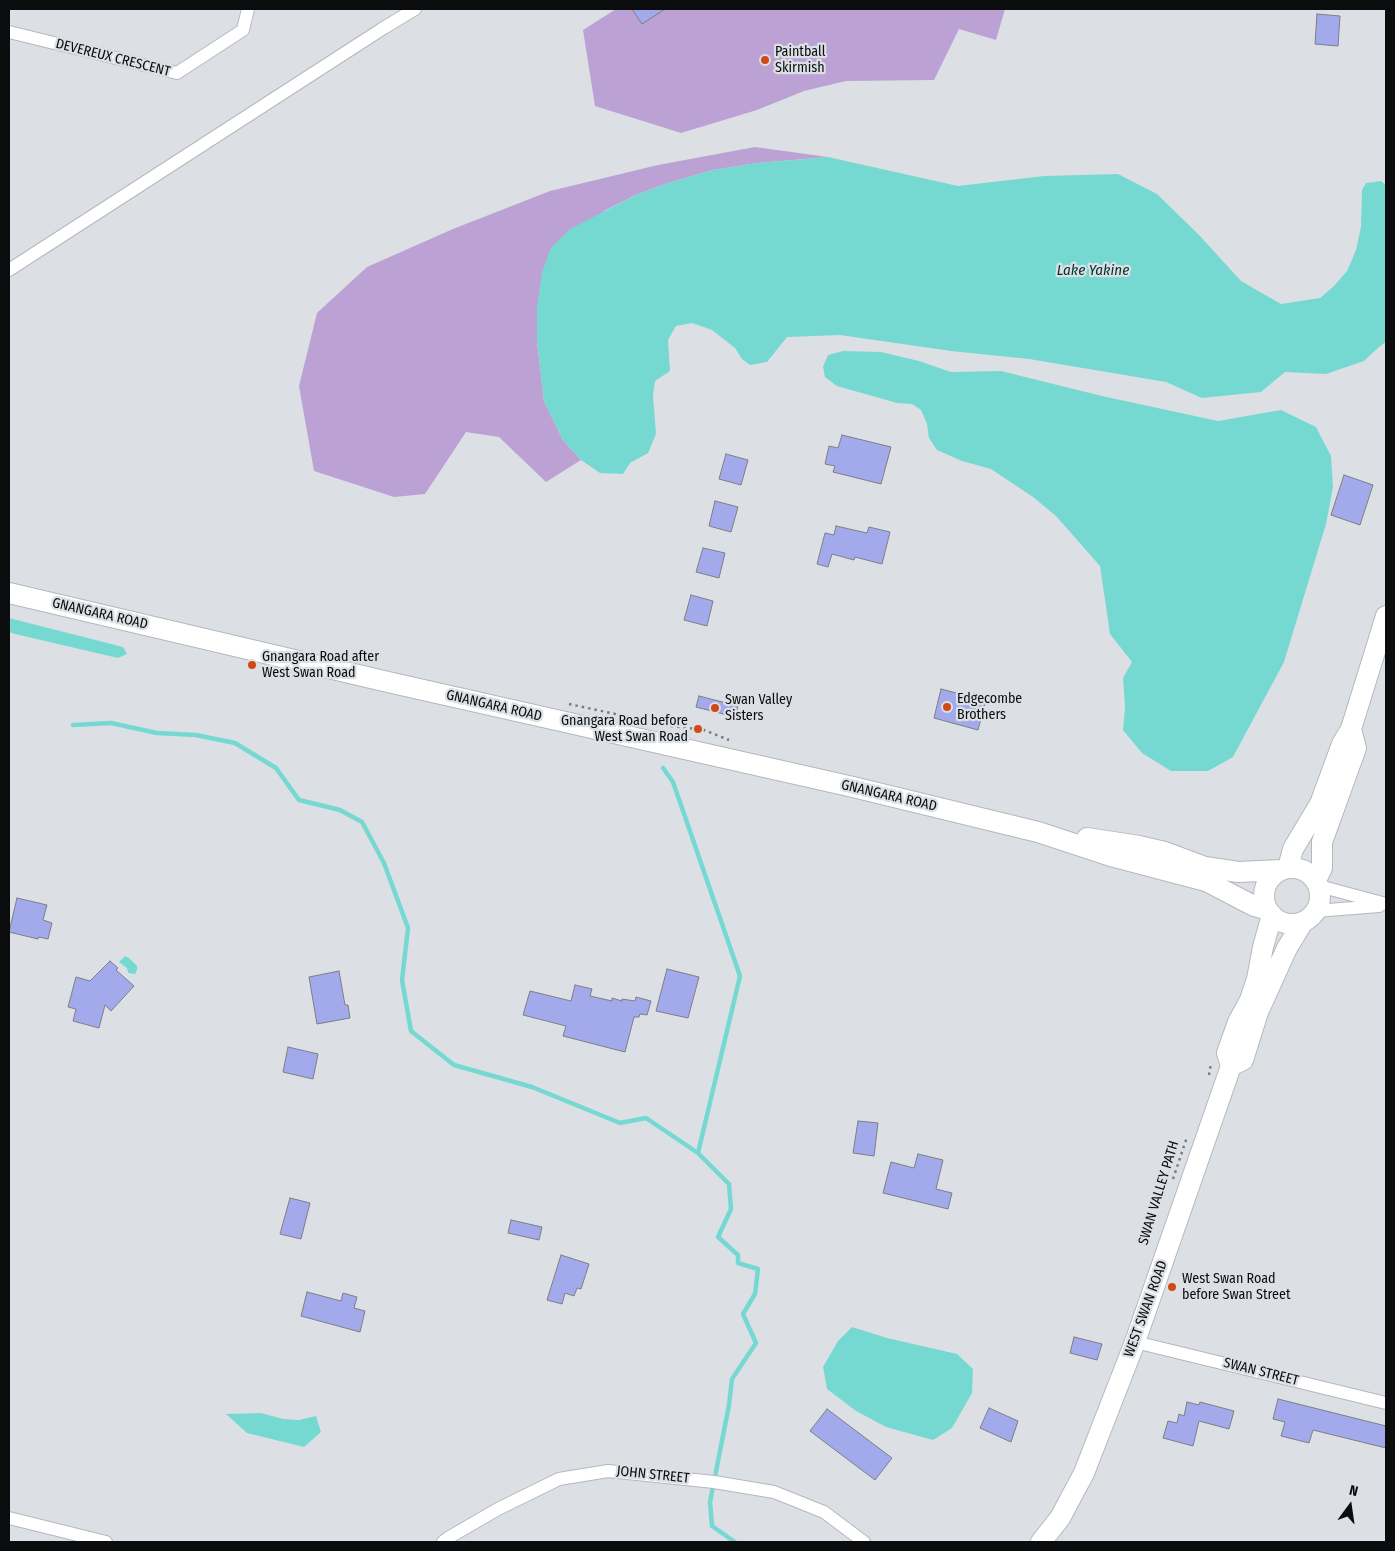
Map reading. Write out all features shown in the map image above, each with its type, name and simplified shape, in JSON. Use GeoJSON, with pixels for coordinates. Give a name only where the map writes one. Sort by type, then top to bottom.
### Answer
{"type":"FeatureCollection","features":[{"type":"Feature","properties":{"kind":"main road","name":"GNANGARA ROAD"},"geometry":{"type":"LineString","coordinates":[[9,592],[388,682],[844,785],[1038,832],[1111,856],[1206,881],[1270,913]]}},
{"type":"Feature","properties":{"kind":"main road"},"geometry":{"type":"LineString","coordinates":[[1285,869],[1293,850],[1320,804],[1342,744],[1351,729],[1386,616]]}},
{"type":"Feature","properties":{"kind":"main road"},"geometry":{"type":"LineString","coordinates":[[1317,883],[1322,868],[1322,842],[1332,812],[1344,786],[1356,748],[1351,729]]}},
{"type":"Feature","properties":{"kind":"main road","name":"GNANGARA ROAD"},"geometry":{"type":"LineString","coordinates":[[1038,832],[1140,846],[1165,852],[1205,868],[1238,872],[1285,869]]}},
{"type":"Feature","properties":{"kind":"main road"},"geometry":{"type":"LineString","coordinates":[[1285,869],[1304,870],[1317,883],[1321,894],[1320,903],[1310,916],[1286,924],[1278,921],[1270,913],[1264,901],[1267,882],[1273,874],[1285,869]]}},
{"type":"Feature","properties":{"kind":"main road","name":"WEST SWAN ROAD"},"geometry":{"type":"LineString","coordinates":[[1041,1542],[1060,1518],[1084,1473],[1135,1342],[1231,1066],[1227,1053],[1257,979],[1270,913]]}},
{"type":"Feature","properties":{"kind":"main road","name":"WEST SWAN ROAD"},"geometry":{"type":"LineString","coordinates":[[1231,1066],[1243,1060],[1258,1012],[1287,948],[1310,916]]}},
{"type":"Feature","properties":{"kind":"street","name":"DEVEREUX CRESCENT"},"geometry":{"type":"LineString","coordinates":[[9,32],[177,73],[243,30],[248,9]]}},
{"type":"Feature","properties":{"kind":"street"},"geometry":{"type":"LineString","coordinates":[[9,270],[415,9]]}},
{"type":"Feature","properties":{"kind":"street"},"geometry":{"type":"LineString","coordinates":[[1317,883],[1386,905]]}},
{"type":"Feature","properties":{"kind":"street"},"geometry":{"type":"LineString","coordinates":[[1310,916],[1386,905]]}},
{"type":"Feature","properties":{"kind":"street","name":"SWAN STREET"},"geometry":{"type":"LineString","coordinates":[[1135,1342],[1386,1403]]}},
{"type":"Feature","properties":{"kind":"street","name":"JOHN STREET"},"geometry":{"type":"LineString","coordinates":[[443,1542],[498,1509],[559,1479],[608,1471],[714,1482],[774,1492],[824,1512],[864,1542]]}},
{"type":"Feature","properties":{"kind":"street"},"geometry":{"type":"LineString","coordinates":[[9,1518],[106,1542]]}},
{"type":"Feature","properties":{"kind":"path"},"geometry":{"type":"LineString","coordinates":[[1207,1080],[1212,1061]]}},
{"type":"Feature","properties":{"kind":"path","name":"SWAN VALLEY PATH"},"geometry":{"type":"LineString","coordinates":[[1172,1186],[1175,1169],[1188,1133]]}},
{"type":"Feature","properties":{"kind":"shaded area","name":"Paintball Skirmish"},"geometry":{"type":"Polygon","coordinates":[[[616,9],[1005,9],[996,40],[959,29],[934,80],[846,81],[804,91],[757,110],[681,133],[595,106],[583,30],[616,9]]]}},
{"type":"Feature","properties":{"kind":"shaded area"},"geometry":{"type":"Polygon","coordinates":[[[755,147],[828,157],[757,163],[713,170],[668,183],[636,195],[604,211],[537,307],[537,341],[544,401],[563,440],[581,460],[546,482],[499,437],[466,432],[425,494],[394,497],[314,471],[299,386],[317,313],[367,267],[453,229],[550,191],[658,165],[755,147]]]}},
{"type":"Feature","properties":{"kind":"water","name":"Lake Yakine"},"geometry":{"type":"Polygon","coordinates":[[[828,157],[958,186],[1044,176],[1118,174],[1157,194],[1200,236],[1241,281],[1281,304],[1320,298],[1347,271],[1356,250],[1361,227],[1362,190],[1366,183],[1381,181],[1386,185],[1386,342],[1364,361],[1326,374],[1285,372],[1261,392],[1202,398],[1166,382],[1029,359],[951,351],[840,335],[787,337],[767,362],[750,365],[742,359],[735,348],[712,330],[692,323],[676,326],[668,340],[670,371],[655,381],[653,396],[656,434],[648,453],[630,463],[623,474],[600,473],[581,460],[563,440],[544,401],[537,341],[537,307],[542,273],[550,249],[570,229],[636,195],[668,183],[713,170],[757,163],[828,157]]]}},
{"type":"Feature","properties":{"kind":"water"},"geometry":{"type":"Polygon","coordinates":[[[843,351],[881,352],[919,361],[951,372],[1001,371],[1102,396],[1218,421],[1281,410],[1316,427],[1331,456],[1333,487],[1326,524],[1284,662],[1233,757],[1208,771],[1171,771],[1142,753],[1123,730],[1125,707],[1123,678],[1132,662],[1110,634],[1100,566],[1056,516],[1033,497],[991,469],[962,461],[937,450],[929,438],[927,424],[921,410],[912,404],[897,403],[837,386],[825,377],[823,367],[828,355],[843,351]]]}},
{"type":"Feature","properties":{"kind":"water"},"geometry":{"type":"Polygon","coordinates":[[[9,618],[123,647],[127,654],[118,658],[15,634],[9,632],[9,618]]]}},
{"type":"Feature","properties":{"kind":"water"},"geometry":{"type":"Polygon","coordinates":[[[125,956],[137,966],[135,974],[128,973],[127,968],[119,962],[125,956]]]}},
{"type":"Feature","properties":{"kind":"water"},"geometry":{"type":"Polygon","coordinates":[[[852,1327],[887,1338],[957,1354],[973,1369],[972,1393],[952,1428],[933,1440],[886,1427],[856,1411],[827,1389],[823,1367],[838,1341],[852,1327]]]}},
{"type":"Feature","properties":{"kind":"water"},"geometry":{"type":"Polygon","coordinates":[[[261,1413],[283,1419],[299,1420],[316,1416],[321,1432],[304,1447],[247,1433],[226,1414],[261,1413]]]}},
{"type":"Feature","properties":{"kind":"building"},"geometry":{"type":"Polygon","coordinates":[[[632,9],[665,9],[642,24],[632,9]]]}},
{"type":"Feature","properties":{"kind":"building"},"geometry":{"type":"Polygon","coordinates":[[[1317,14],[1340,16],[1338,46],[1315,44],[1317,14]]]}},
{"type":"Feature","properties":{"kind":"building"},"geometry":{"type":"Polygon","coordinates":[[[842,435],[891,447],[881,484],[833,472],[835,466],[825,464],[829,446],[838,448],[842,435]]]}},
{"type":"Feature","properties":{"kind":"building"},"geometry":{"type":"Polygon","coordinates":[[[726,454],[748,460],[741,485],[719,479],[726,454]]]}},
{"type":"Feature","properties":{"kind":"building"},"geometry":{"type":"Polygon","coordinates":[[[1344,475],[1373,485],[1360,525],[1331,515],[1344,475]]]}},
{"type":"Feature","properties":{"kind":"building"},"geometry":{"type":"Polygon","coordinates":[[[715,501],[738,507],[731,532],[709,526],[715,501]]]}},
{"type":"Feature","properties":{"kind":"building"},"geometry":{"type":"Polygon","coordinates":[[[836,526],[867,533],[869,527],[890,532],[882,564],[855,557],[854,560],[832,554],[828,567],[817,564],[825,533],[834,535],[836,526]]]}},
{"type":"Feature","properties":{"kind":"building"},"geometry":{"type":"Polygon","coordinates":[[[703,548],[725,553],[719,578],[696,572],[703,548]]]}},
{"type":"Feature","properties":{"kind":"building"},"geometry":{"type":"Polygon","coordinates":[[[691,595],[713,601],[707,626],[684,620],[691,595]]]}},
{"type":"Feature","properties":{"kind":"building"},"geometry":{"type":"Polygon","coordinates":[[[941,689],[972,697],[973,693],[987,697],[978,730],[934,718],[941,689]]]}},
{"type":"Feature","properties":{"kind":"building"},"geometry":{"type":"Polygon","coordinates":[[[699,696],[738,706],[735,717],[696,707],[699,696]]]}},
{"type":"Feature","properties":{"kind":"building"},"geometry":{"type":"Polygon","coordinates":[[[17,898],[47,905],[43,920],[52,923],[48,939],[39,937],[38,939],[9,932],[17,898]]]}},
{"type":"Feature","properties":{"kind":"building"},"geometry":{"type":"Polygon","coordinates":[[[110,961],[118,968],[116,970],[134,986],[111,1011],[105,1005],[99,1028],[73,1021],[76,1009],[68,1007],[76,977],[90,981],[110,961]]]}},
{"type":"Feature","properties":{"kind":"building"},"geometry":{"type":"Polygon","coordinates":[[[667,969],[699,977],[688,1018],[656,1011],[667,969]]]}},
{"type":"Feature","properties":{"kind":"building"},"geometry":{"type":"Polygon","coordinates":[[[339,971],[345,1005],[348,1005],[350,1018],[317,1024],[309,977],[339,971]]]}},
{"type":"Feature","properties":{"kind":"building"},"geometry":{"type":"Polygon","coordinates":[[[575,985],[592,989],[590,996],[612,1001],[612,998],[622,1001],[622,999],[635,1001],[636,997],[651,1001],[647,1015],[640,1014],[639,1017],[634,1017],[625,1052],[563,1036],[566,1026],[523,1015],[530,991],[571,1001],[575,985]]]}},
{"type":"Feature","properties":{"kind":"building"},"geometry":{"type":"Polygon","coordinates":[[[288,1047],[318,1054],[313,1079],[283,1072],[288,1047]]]}},
{"type":"Feature","properties":{"kind":"building"},"geometry":{"type":"Polygon","coordinates":[[[858,1121],[878,1123],[874,1156],[853,1153],[858,1121]]]}},
{"type":"Feature","properties":{"kind":"building"},"geometry":{"type":"Polygon","coordinates":[[[918,1154],[943,1160],[936,1189],[952,1193],[948,1209],[883,1193],[891,1162],[914,1168],[918,1154]]]}},
{"type":"Feature","properties":{"kind":"building"},"geometry":{"type":"Polygon","coordinates":[[[290,1198],[310,1203],[301,1239],[280,1234],[290,1198]]]}},
{"type":"Feature","properties":{"kind":"building"},"geometry":{"type":"Polygon","coordinates":[[[511,1220],[542,1227],[539,1240],[508,1233],[511,1220]]]}},
{"type":"Feature","properties":{"kind":"building"},"geometry":{"type":"Polygon","coordinates":[[[561,1255],[589,1264],[581,1289],[577,1288],[574,1296],[565,1293],[562,1304],[547,1300],[561,1255]]]}},
{"type":"Feature","properties":{"kind":"building"},"geometry":{"type":"Polygon","coordinates":[[[307,1292],[341,1301],[343,1293],[357,1297],[354,1308],[365,1311],[360,1332],[301,1316],[307,1292]]]}},
{"type":"Feature","properties":{"kind":"building"},"geometry":{"type":"Polygon","coordinates":[[[1074,1337],[1102,1344],[1097,1360],[1070,1353],[1074,1337]]]}},
{"type":"Feature","properties":{"kind":"building"},"geometry":{"type":"Polygon","coordinates":[[[1278,1399],[1386,1426],[1386,1448],[1313,1430],[1309,1443],[1281,1436],[1285,1422],[1273,1419],[1278,1399]]]}},
{"type":"Feature","properties":{"kind":"building"},"geometry":{"type":"Polygon","coordinates":[[[1187,1402],[1199,1405],[1200,1402],[1234,1411],[1229,1429],[1199,1421],[1193,1446],[1163,1438],[1168,1421],[1177,1423],[1179,1414],[1184,1416],[1187,1402]]]}},
{"type":"Feature","properties":{"kind":"building"},"geometry":{"type":"Polygon","coordinates":[[[989,1408],[1018,1421],[1011,1442],[980,1428],[989,1408]]]}},
{"type":"Feature","properties":{"kind":"building"},"geometry":{"type":"Polygon","coordinates":[[[827,1409],[892,1458],[875,1480],[810,1431],[827,1409]]]}},
{"type":"Feature","properties":{"kind":"waterway"},"geometry":{"type":"LineString","coordinates":[[73,725],[111,723],[157,733],[196,735],[235,743],[276,768],[299,800],[340,810],[362,822],[384,863],[408,928],[402,980],[411,1031],[454,1065],[532,1087],[620,1123],[646,1118],[698,1153],[729,1184],[731,1209],[718,1237],[738,1255],[738,1263],[758,1269],[755,1294],[743,1314],[756,1343],[732,1379],[729,1405],[710,1502],[712,1526],[735,1542]]}},
{"type":"Feature","properties":{"kind":"waterway"},"geometry":{"type":"LineString","coordinates":[[663,768],[673,782],[740,976],[698,1153]]}},
{"type":"Feature","properties":{"kind":"place","name":"Paintball Skirmish"},"geometry":{"type":"Point","coordinates":[765,60]}},
{"type":"Feature","properties":{"kind":"place","name":"Gnangara Road after West Swan Road"},"geometry":{"type":"Point","coordinates":[252,665]}},
{"type":"Feature","properties":{"kind":"place","name":"Edgecombe Brothers"},"geometry":{"type":"Point","coordinates":[947,707]}},
{"type":"Feature","properties":{"kind":"place","name":"Swan Valley Sisters"},"geometry":{"type":"Point","coordinates":[715,708]}},
{"type":"Feature","properties":{"kind":"place","name":"Gnangara Road before West Swan Road"},"geometry":{"type":"Point","coordinates":[698,729]}},
{"type":"Feature","properties":{"kind":"place","name":"West Swan Road before Swan Street"},"geometry":{"type":"Point","coordinates":[1172,1287]}}]}
